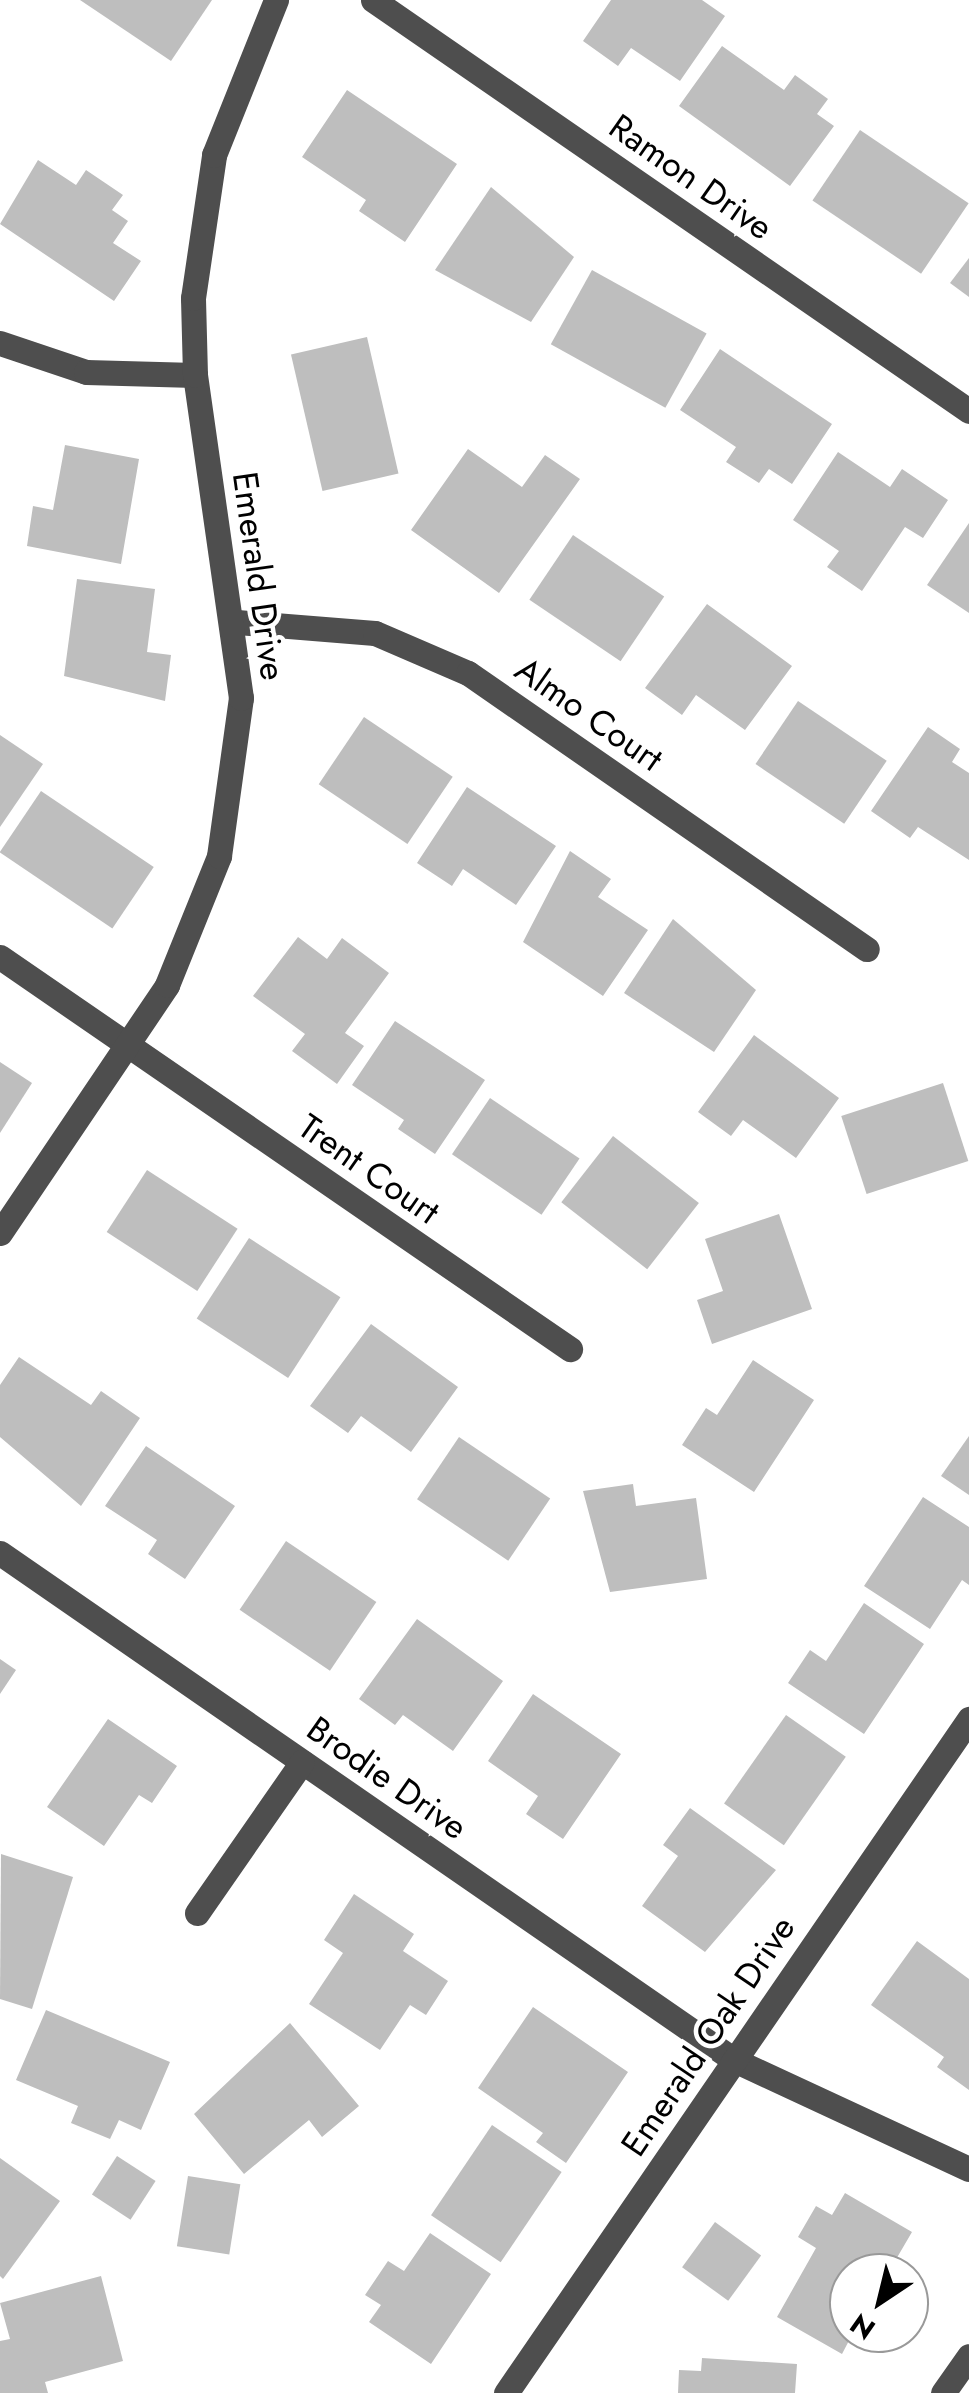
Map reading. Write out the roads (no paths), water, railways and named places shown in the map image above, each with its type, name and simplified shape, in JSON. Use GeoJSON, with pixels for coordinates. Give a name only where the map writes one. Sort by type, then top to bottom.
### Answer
{"type":"FeatureCollection","features":[{"type":"Feature","properties":{"kind":"street","name":"Emerald Drive"},"geometry":{"type":"LineString","coordinates":[[0,1233],[128,1046],[174,970],[219,856],[237,753],[237,622],[195,376],[196,260],[214,155],[276,0]]}},
{"type":"Feature","properties":{"kind":"street","name":"Ramon Drive"},"geometry":{"type":"LineString","coordinates":[[373,0],[969,411]]}},
{"type":"Feature","properties":{"kind":"street"},"geometry":{"type":"LineString","coordinates":[[0,343],[86,372],[195,376]]}},
{"type":"Feature","properties":{"kind":"street","name":"Almo Court"},"geometry":{"type":"LineString","coordinates":[[237,622],[376,633],[468,673],[867,950]]}},
{"type":"Feature","properties":{"kind":"street","name":"Trent Court"},"geometry":{"type":"LineString","coordinates":[[0,957],[570,1349]]}},
{"type":"Feature","properties":{"kind":"street","name":"Brodie Drive"},"geometry":{"type":"LineString","coordinates":[[0,1554],[734,2060],[969,2169]]}},
{"type":"Feature","properties":{"kind":"street","name":"Emerald Oak Drive"},"geometry":{"type":"LineString","coordinates":[[506,2393],[969,1719]]}},
{"type":"Feature","properties":{"kind":"street"},"geometry":{"type":"LineString","coordinates":[[197,1913],[302,1762]]}},
{"type":"Feature","properties":{"kind":"street"},"geometry":{"type":"LineString","coordinates":[[943,2393],[969,2356]]}}]}
